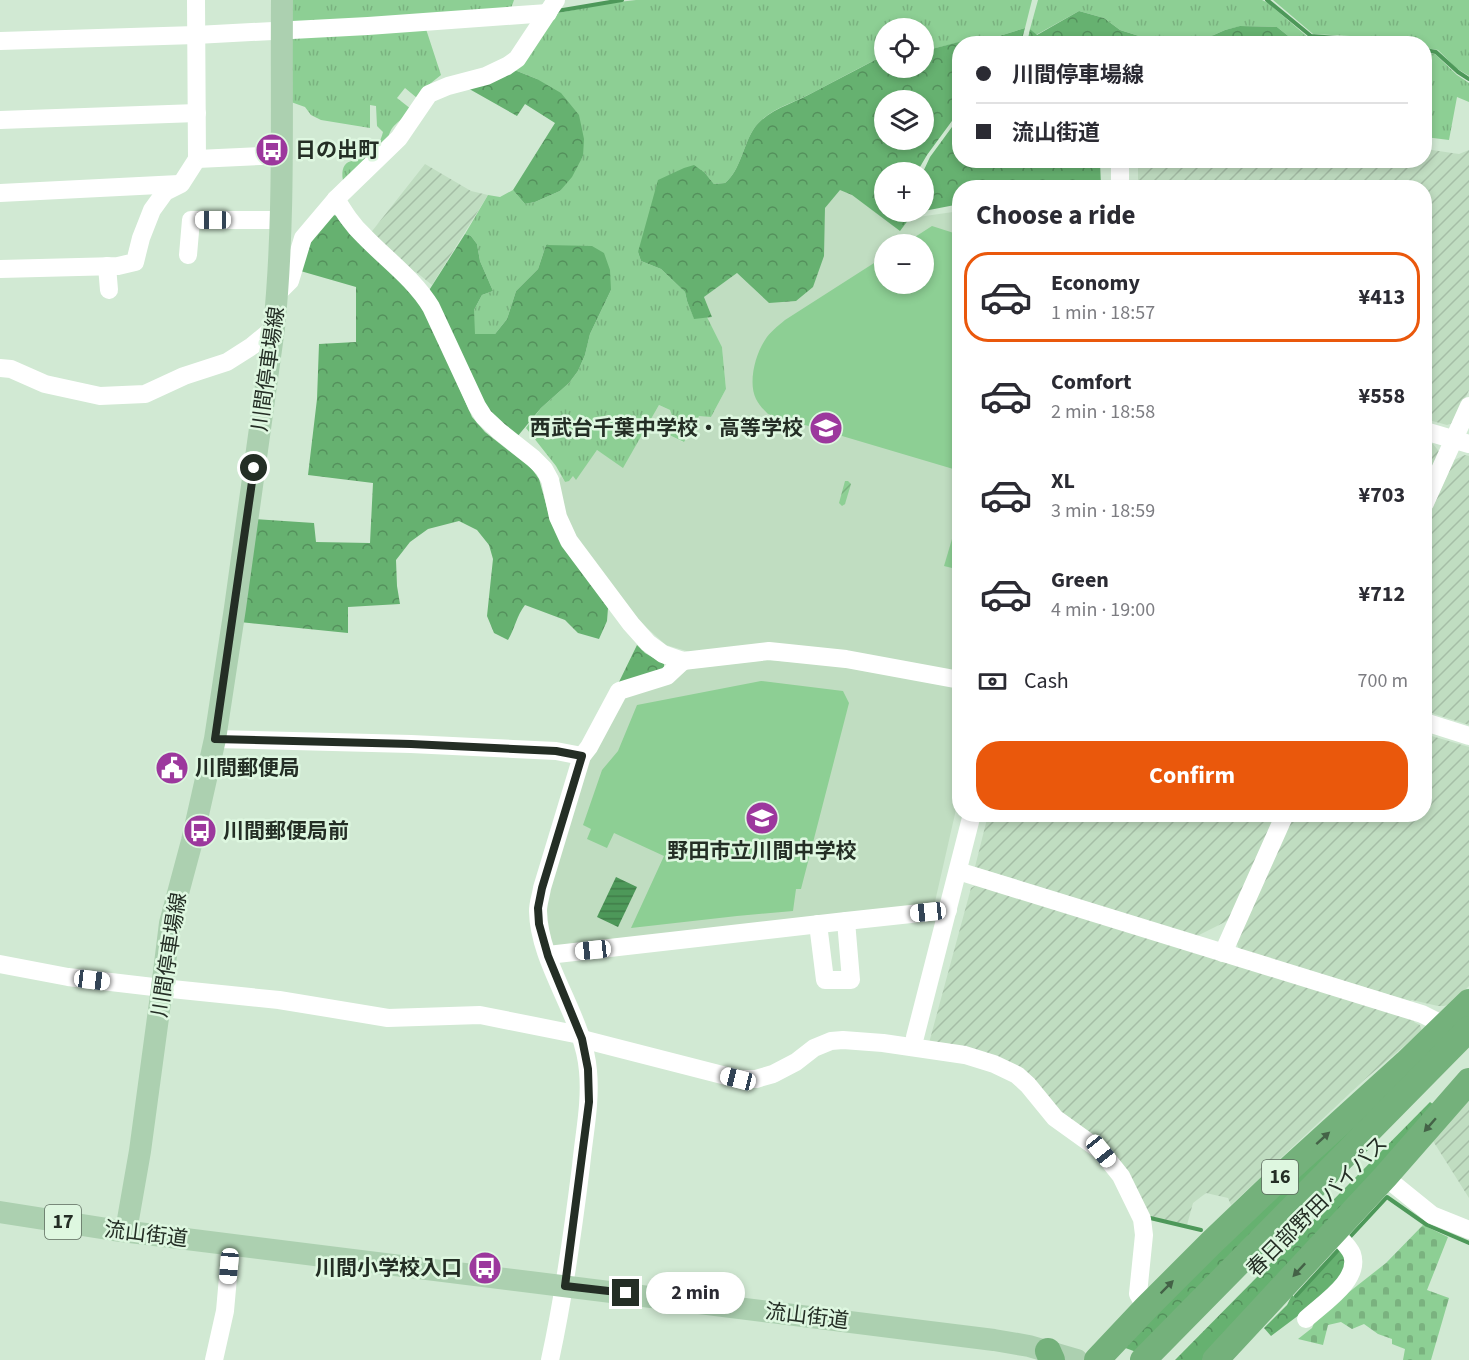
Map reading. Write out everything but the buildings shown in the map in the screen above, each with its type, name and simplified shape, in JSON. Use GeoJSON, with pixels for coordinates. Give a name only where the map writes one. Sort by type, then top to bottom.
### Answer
{"type":"FeatureCollection","features":[{"type":"Feature","properties":{"kind":"highway","name":"16"},"geometry":{"type":"LineString","coordinates":[[1097,1360],[1146,1308],[1277,1180],[1398,1070],[1457,1027],[1469,1002]]}},
{"type":"Feature","properties":{"kind":"highway","name":"春日部野田バイパス"},"geometry":{"type":"LineString","coordinates":[[1165,1360],[1423,1087],[1457,1027]]}},
{"type":"Feature","properties":{"kind":"highway","name":"春日部野田バイパス"},"geometry":{"type":"LineString","coordinates":[[1143,1360],[1423,1087],[1469,1052]]}},
{"type":"Feature","properties":{"kind":"highway"},"geometry":{"type":"LineString","coordinates":[[1215,1360],[1385,1177],[1469,1081]]}},
{"type":"Feature","properties":{"kind":"main road","name":"川間停車場線"},"geometry":{"type":"LineString","coordinates":[[126,1231],[140,1151],[170,923],[192,841],[215,739],[274,328],[278,294],[283,155],[282,0]]}},
{"type":"Feature","properties":{"kind":"main road","name":"流山街道"},"geometry":{"type":"LineString","coordinates":[[0,1212],[126,1231],[994,1340],[1050,1356],[1077,1360]]}},
{"type":"Feature","properties":{"kind":"street"},"geometry":{"type":"LineString","coordinates":[[0,269],[118,266],[135,262],[152,210],[165,192],[181,184],[197,159],[196,0]]}},
{"type":"Feature","properties":{"kind":"street"},"geometry":{"type":"LineString","coordinates":[[0,41],[196,35],[390,25],[552,7]]}},
{"type":"Feature","properties":{"kind":"street"},"geometry":{"type":"LineString","coordinates":[[278,294],[290,281],[303,238],[336,199],[399,138],[429,94],[448,86],[486,76],[517,59],[552,7]]}},
{"type":"Feature","properties":{"kind":"street"},"geometry":{"type":"LineString","coordinates":[[0,120],[197,113]]}},
{"type":"Feature","properties":{"kind":"street"},"geometry":{"type":"LineString","coordinates":[[197,159],[283,155]]}},
{"type":"Feature","properties":{"kind":"street"},"geometry":{"type":"LineString","coordinates":[[0,193],[181,184]]}},
{"type":"Feature","properties":{"kind":"street"},"geometry":{"type":"LineString","coordinates":[[336,199],[351,223],[363,236],[422,292],[484,417],[544,469],[550,480],[558,517],[569,541],[624,615],[648,643],[663,654],[682,661],[769,651],[846,659],[952,679]]}},
{"type":"Feature","properties":{"kind":"street"},"geometry":{"type":"LineString","coordinates":[[188,255],[190,220],[280,220]]}},
{"type":"Feature","properties":{"kind":"street"},"geometry":{"type":"LineString","coordinates":[[107,266],[109,290]]}},
{"type":"Feature","properties":{"kind":"street"},"geometry":{"type":"LineString","coordinates":[[0,368],[11,369],[45,384],[100,396],[145,394],[184,376],[227,362],[274,328]]}},
{"type":"Feature","properties":{"kind":"street"},"geometry":{"type":"LineString","coordinates":[[1432,491],[1461,442],[1469,406]]}},
{"type":"Feature","properties":{"kind":"street"},"geometry":{"type":"LineString","coordinates":[[1432,433],[1461,442]]}},
{"type":"Feature","properties":{"kind":"street"},"geometry":{"type":"LineString","coordinates":[[550,1360],[565,1286],[589,1102],[588,1069],[581,1037],[548,956],[539,924],[538,908],[582,756],[590,747],[619,691],[667,676],[682,661]]}},
{"type":"Feature","properties":{"kind":"street"},"geometry":{"type":"LineString","coordinates":[[1432,724],[1469,736]]}},
{"type":"Feature","properties":{"kind":"street"},"geometry":{"type":"LineString","coordinates":[[215,739],[411,744],[556,751],[582,756]]}},
{"type":"Feature","properties":{"kind":"street"},"geometry":{"type":"LineString","coordinates":[[915,1037],[970,822]]}},
{"type":"Feature","properties":{"kind":"street"},"geometry":{"type":"LineString","coordinates":[[1223,953],[1281,822]]}},
{"type":"Feature","properties":{"kind":"street"},"geometry":{"type":"LineString","coordinates":[[958,872],[1422,1014],[1457,1027]]}},
{"type":"Feature","properties":{"kind":"street"},"geometry":{"type":"LineString","coordinates":[[548,956],[948,910]]}},
{"type":"Feature","properties":{"kind":"street"},"geometry":{"type":"LineString","coordinates":[[818,924],[825,980],[851,980],[846,921]]}},
{"type":"Feature","properties":{"kind":"street"},"geometry":{"type":"LineString","coordinates":[[0,964],[68,977],[279,1000],[388,1018],[480,1016],[581,1037],[738,1079],[756,1079],[773,1074],[796,1062],[814,1048],[831,1041],[883,1043],[965,1055],[994,1064],[1017,1075],[1055,1118],[1101,1151],[1121,1176],[1142,1219],[1144,1235],[1138,1294],[1146,1308]]}},
{"type":"Feature","properties":{"kind":"street"},"geometry":{"type":"LineString","coordinates":[[1385,1177],[1432,1215],[1469,1230]]}},
{"type":"Feature","properties":{"kind":"street"},"geometry":{"type":"LineString","coordinates":[[1306,1319],[1345,1284],[1350,1276],[1353,1257],[1334,1232]]}},
{"type":"Feature","properties":{"kind":"street"},"geometry":{"type":"LineString","coordinates":[[214,1360],[225,1311],[231,1244]]}},
{"type":"Feature","properties":{"kind":"shaded area"},"geometry":{"type":"Polygon","coordinates":[[[1432,150],[1459,154],[1469,150],[1469,390],[1455,422],[1447,425],[1432,421],[1432,180],[1138,180],[1138,168],[1432,168],[1432,150]]]}},
{"type":"Feature","properties":{"kind":"shaded area"},"geometry":{"type":"Polygon","coordinates":[[[425,164],[471,191],[488,195],[432,285],[416,272],[407,271],[369,235],[425,164]]]}},
{"type":"Feature","properties":{"kind":"shaded area","name":"西武台千葉中学校・高等学校"},"geometry":{"type":"Polygon","coordinates":[[[840,189],[874,211],[874,222],[889,222],[900,230],[906,222],[934,222],[934,215],[952,212],[952,672],[690,652],[666,645],[626,605],[568,526],[558,483],[561,476],[565,482],[574,475],[576,479],[597,450],[623,467],[659,405],[670,410],[674,422],[667,434],[683,442],[699,415],[711,417],[726,389],[722,347],[707,317],[712,317],[704,297],[737,273],[769,303],[824,229],[825,208],[840,189]]]}},
{"type":"Feature","properties":{"kind":"shaded area"},"geometry":{"type":"Polygon","coordinates":[[[1432,444],[1441,454],[1432,473],[1432,444]]]}},
{"type":"Feature","properties":{"kind":"shaded area"},"geometry":{"type":"Polygon","coordinates":[[[1465,455],[1469,456],[1469,725],[1432,713],[1432,509],[1454,460],[1465,455]]]}},
{"type":"Feature","properties":{"kind":"shaded area","name":"野田市立川間中学校"},"geometry":{"type":"Polygon","coordinates":[[[767,660],[841,666],[952,687],[953,822],[934,906],[553,950],[547,925],[546,901],[588,761],[623,693],[678,677],[688,669],[767,660]]]}},
{"type":"Feature","properties":{"kind":"shaded area"},"geometry":{"type":"Polygon","coordinates":[[[1432,736],[1469,747],[1469,986],[1451,1004],[1438,1006],[1410,1001],[1239,949],[1236,942],[1291,822],[1432,822],[1432,736]]]}},
{"type":"Feature","properties":{"kind":"shaded area"},"geometry":{"type":"Polygon","coordinates":[[[986,822],[1274,822],[1229,920],[1197,936],[975,867],[986,822]]]}},
{"type":"Feature","properties":{"kind":"shaded area"},"geometry":{"type":"Polygon","coordinates":[[[616,877],[637,887],[618,927],[597,917],[616,877]]]}},
{"type":"Feature","properties":{"kind":"shaded area"},"geometry":{"type":"Polygon","coordinates":[[[978,884],[1415,1019],[1414,1022],[1420,1025],[1422,1031],[1364,1080],[1231,1205],[1228,1198],[1206,1193],[1193,1203],[1187,1225],[1149,1216],[1038,1085],[929,1043],[971,888],[978,884]]]}},
{"type":"Feature","properties":{"kind":"shaded area"},"geometry":{"type":"Polygon","coordinates":[[[1469,1100],[1469,1198],[1433,1141],[1469,1100]]]}},
{"type":"Feature","properties":{"kind":"green space"},"geometry":{"type":"Polygon","coordinates":[[[289,0],[514,0],[509,14],[288,28],[289,0]]]}},
{"type":"Feature","properties":{"kind":"green space"},"geometry":{"type":"Polygon","coordinates":[[[636,0],[1032,0],[1025,28],[999,36],[952,36],[952,44],[934,48],[934,18],[874,18],[874,61],[783,106],[761,120],[755,127],[735,171],[725,183],[714,184],[705,173],[638,252],[641,261],[661,269],[685,292],[694,318],[707,317],[722,347],[726,389],[711,417],[699,416],[684,442],[667,434],[674,421],[670,410],[659,405],[623,468],[597,450],[576,480],[573,476],[565,482],[556,466],[526,428],[541,408],[569,383],[578,371],[590,334],[611,290],[546,245],[538,269],[516,291],[507,319],[495,334],[474,334],[474,310],[482,295],[493,291],[480,261],[477,244],[471,236],[465,234],[488,195],[500,197],[513,190],[525,204],[535,202],[560,191],[583,156],[537,79],[512,69],[553,14],[636,0]]]}},
{"type":"Feature","properties":{"kind":"green space"},"geometry":{"type":"Polygon","coordinates":[[[1038,0],[1262,0],[1306,36],[1288,36],[1277,27],[1241,26],[1212,36],[1139,36],[1120,30],[1104,18],[1079,11],[1036,35],[1030,29],[1038,0]]]}},
{"type":"Feature","properties":{"kind":"green space"},"geometry":{"type":"Polygon","coordinates":[[[1273,0],[1469,0],[1469,76],[1456,68],[1438,50],[1432,49],[1432,36],[1313,34],[1273,0]]]}},
{"type":"Feature","properties":{"kind":"green space"},"geometry":{"type":"Polygon","coordinates":[[[1079,11],[1104,18],[1120,30],[1139,36],[1028,36],[1030,29],[1037,35],[1079,11]]]}},
{"type":"Feature","properties":{"kind":"green space"},"geometry":{"type":"Polygon","coordinates":[[[1240,26],[1277,27],[1288,36],[1212,36],[1240,26]]]}},
{"type":"Feature","properties":{"kind":"green space"},"geometry":{"type":"Polygon","coordinates":[[[1025,28],[1023,36],[999,36],[1025,28]]]}},
{"type":"Feature","properties":{"kind":"green space"},"geometry":{"type":"Polygon","coordinates":[[[426,29],[441,75],[417,98],[405,88],[397,98],[411,109],[390,132],[388,143],[343,181],[342,173],[346,164],[370,153],[380,141],[383,132],[377,126],[376,106],[370,105],[370,128],[321,120],[311,115],[305,107],[291,102],[291,33],[426,29]]]}},
{"type":"Feature","properties":{"kind":"green space"},"geometry":{"type":"Polygon","coordinates":[[[952,44],[952,121],[934,145],[934,90],[874,90],[874,150],[931,150],[923,162],[874,162],[874,212],[852,195],[840,190],[825,208],[824,256],[813,287],[796,301],[769,303],[737,273],[704,297],[712,317],[694,319],[685,292],[661,269],[641,261],[638,252],[658,180],[694,165],[714,184],[725,183],[735,171],[755,127],[767,115],[874,61],[874,78],[934,78],[934,48],[952,44]]]}},
{"type":"Feature","properties":{"kind":"green space"},"geometry":{"type":"Polygon","coordinates":[[[1432,54],[1469,83],[1469,102],[1457,97],[1449,140],[1432,138],[1432,54]]]}},
{"type":"Feature","properties":{"kind":"green space"},"geometry":{"type":"Polygon","coordinates":[[[512,69],[537,79],[561,93],[579,115],[584,139],[583,156],[572,177],[560,191],[525,204],[513,190],[555,123],[525,104],[517,116],[464,86],[512,69]]]}},
{"type":"Feature","properties":{"kind":"green space"},"geometry":{"type":"Polygon","coordinates":[[[952,127],[952,168],[1100,168],[1101,180],[952,180],[952,206],[934,209],[934,162],[928,162],[952,127]]]}},
{"type":"Feature","properties":{"kind":"green space"},"geometry":{"type":"Polygon","coordinates":[[[328,214],[338,216],[410,289],[424,307],[472,417],[485,432],[532,469],[539,479],[551,522],[608,608],[607,621],[599,639],[578,633],[565,620],[525,605],[508,640],[494,633],[487,616],[493,559],[489,545],[477,530],[459,521],[428,529],[410,542],[396,560],[400,604],[348,607],[348,633],[240,622],[253,519],[314,523],[316,542],[370,543],[373,483],[308,475],[317,399],[319,344],[356,342],[356,287],[297,270],[299,258],[328,214]]]}},
{"type":"Feature","properties":{"kind":"green space"},"geometry":{"type":"Polygon","coordinates":[[[888,222],[907,222],[900,231],[888,222]]]}},
{"type":"Feature","properties":{"kind":"green space"},"geometry":{"type":"Polygon","coordinates":[[[932,226],[952,232],[952,469],[768,414],[756,399],[753,385],[754,369],[758,353],[765,340],[785,320],[874,263],[874,294],[934,294],[934,234],[920,234],[932,226]]]}},
{"type":"Feature","properties":{"kind":"green space"},"geometry":{"type":"Polygon","coordinates":[[[465,234],[471,236],[477,244],[480,261],[493,291],[482,295],[474,310],[475,334],[495,334],[507,319],[516,291],[538,269],[546,245],[592,246],[604,253],[610,270],[611,290],[590,334],[578,371],[569,383],[541,408],[517,437],[486,409],[428,292],[465,234]]]}},
{"type":"Feature","properties":{"kind":"green space"},"geometry":{"type":"Polygon","coordinates":[[[845,481],[851,484],[845,504],[842,506],[839,503],[845,481]]]}},
{"type":"Feature","properties":{"kind":"green space"},"geometry":{"type":"Polygon","coordinates":[[[952,539],[952,568],[944,566],[952,539]]]}},
{"type":"Feature","properties":{"kind":"green space"},"geometry":{"type":"Polygon","coordinates":[[[637,645],[645,653],[664,664],[664,671],[618,684],[637,645]]]}},
{"type":"Feature","properties":{"kind":"green space"},"geometry":{"type":"Polygon","coordinates":[[[761,681],[843,691],[849,703],[801,889],[796,889],[793,911],[631,928],[664,856],[614,833],[607,848],[587,839],[591,829],[583,825],[602,770],[618,751],[637,705],[761,681]]]}},
{"type":"Feature","properties":{"kind":"green space"},"geometry":{"type":"Polygon","coordinates":[[[1406,1074],[1139,1353],[1120,1346],[1406,1074]]]}},
{"type":"Feature","properties":{"kind":"green space"},"geometry":{"type":"Polygon","coordinates":[[[1430,1102],[1434,1105],[1205,1360],[1175,1360],[1430,1102]]]}},
{"type":"Feature","properties":{"kind":"green space"},"geometry":{"type":"Polygon","coordinates":[[[1423,1225],[1448,1237],[1427,1290],[1449,1298],[1431,1360],[1403,1360],[1405,1349],[1392,1344],[1392,1339],[1378,1334],[1364,1324],[1352,1329],[1341,1322],[1328,1325],[1323,1345],[1298,1339],[1312,1328],[1316,1318],[1386,1263],[1423,1225]]]}},
{"type":"Feature","properties":{"kind":"green space"},"geometry":{"type":"Polygon","coordinates":[[[1342,1247],[1348,1273],[1307,1309],[1271,1336],[1264,1328],[1287,1305],[1292,1295],[1296,1298],[1342,1247]]]}},
{"type":"Feature","properties":{"kind":"waterway"},"geometry":{"type":"LineString","coordinates":[[557,11],[622,0]]}},
{"type":"Feature","properties":{"kind":"waterway"},"geometry":{"type":"LineString","coordinates":[[1267,0],[1311,36]]}},
{"type":"Feature","properties":{"kind":"waterway"},"geometry":{"type":"LineString","coordinates":[[1432,51],[1436,52],[1469,79]]}},
{"type":"Feature","properties":{"kind":"waterway"},"geometry":{"type":"LineString","coordinates":[[1349,1238],[1387,1197],[1427,1225],[1469,1243]]}},
{"type":"Feature","properties":{"kind":"waterway"},"geometry":{"type":"LineString","coordinates":[[1146,1217],[1201,1230]]}},
{"type":"Feature","properties":{"kind":"waterway"},"geometry":{"type":"LineString","coordinates":[[1296,1296],[1340,1248]]}},
{"type":"Feature","properties":{"kind":"place","name":"日の出町"},"geometry":{"type":"Point","coordinates":[272,150]}},
{"type":"Feature","properties":{"kind":"place","name":"西武台千葉中学校・高等学校"},"geometry":{"type":"Point","coordinates":[826,428]}},
{"type":"Feature","properties":{"kind":"place","name":"川間郵便局"},"geometry":{"type":"Point","coordinates":[172,768]}},
{"type":"Feature","properties":{"kind":"place","name":"野田市立川間中学校"},"geometry":{"type":"Point","coordinates":[762,818]}},
{"type":"Feature","properties":{"kind":"place","name":"川間郵便局前"},"geometry":{"type":"Point","coordinates":[200,831]}},
{"type":"Feature","properties":{"kind":"place","name":"川間小学校入口"},"geometry":{"type":"Point","coordinates":[485,1268]}},
{"type":"Feature","properties":{"kind":"route"},"geometry":{"type":"LineString","coordinates":[[254,468],[215,739],[411,744],[556,751],[582,756],[538,908],[539,924],[548,956],[582,1039],[588,1069],[589,1102],[565,1286],[626,1293]]}}]}
